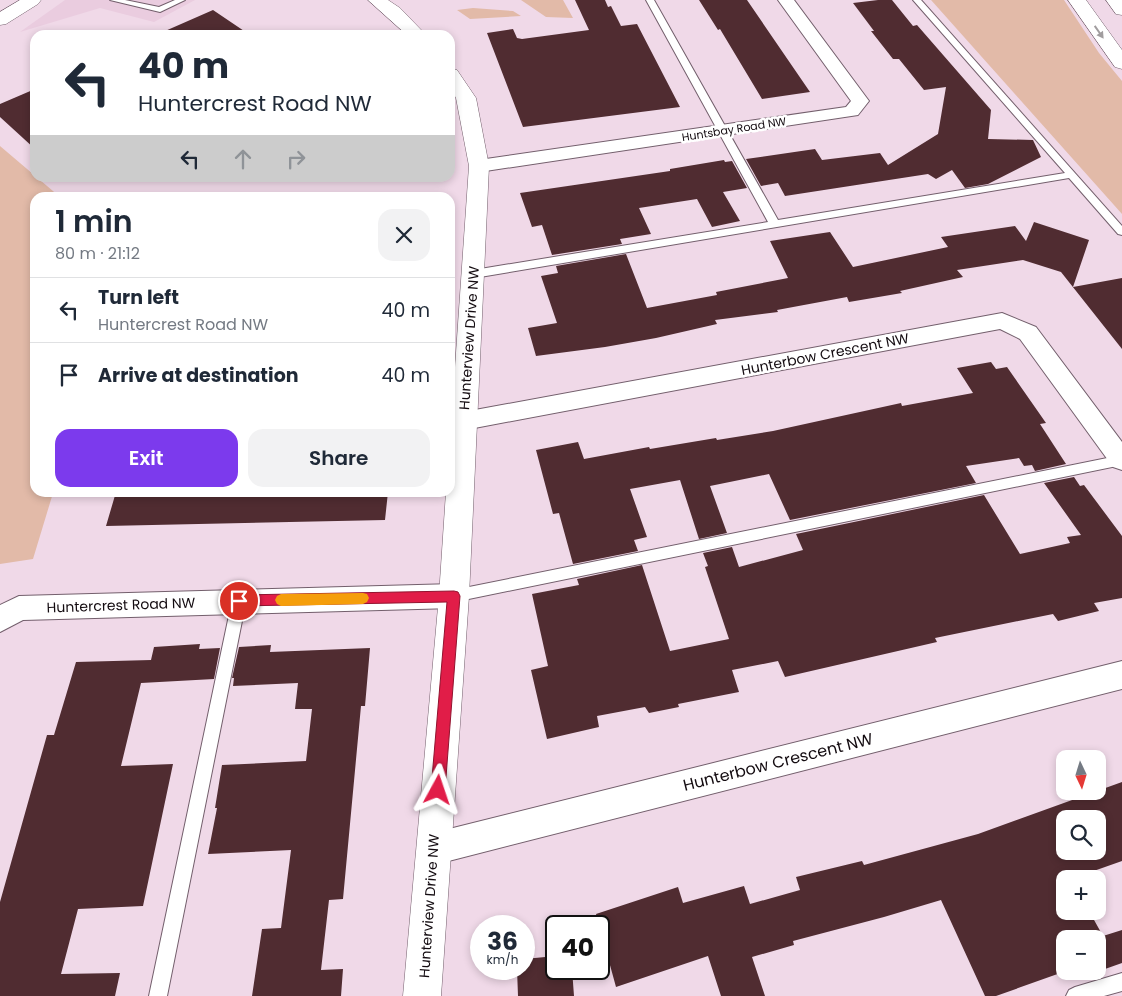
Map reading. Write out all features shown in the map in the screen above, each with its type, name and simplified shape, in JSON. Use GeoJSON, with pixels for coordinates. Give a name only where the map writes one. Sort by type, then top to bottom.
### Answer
{"type":"FeatureCollection","features":[{"type":"Feature","properties":{"kind":"street"},"geometry":{"type":"LineString","coordinates":[[0,20],[32,0]]}},
{"type":"Feature","properties":{"kind":"street"},"geometry":{"type":"LineString","coordinates":[[377,0],[394,12],[412,30]]}},
{"type":"Feature","properties":{"kind":"street","name":"Huntsbay Road NW"},"geometry":{"type":"LineString","coordinates":[[479,166],[852,111],[860,101],[786,0]]}},
{"type":"Feature","properties":{"kind":"street"},"geometry":{"type":"LineString","coordinates":[[1077,0],[1122,63]]}},
{"type":"Feature","properties":{"kind":"street"},"geometry":{"type":"LineString","coordinates":[[1115,0],[1122,10]]}},
{"type":"Feature","properties":{"kind":"street","name":"Hunterview Drive NW"},"geometry":{"type":"LineString","coordinates":[[422,996],[454,596],[479,166],[466,98],[455,81]]}},
{"type":"Feature","properties":{"kind":"street","name":"Hunterbow Crescent NW"},"geometry":{"type":"LineString","coordinates":[[464,421],[1002,321],[1028,333],[1122,460]]}},
{"type":"Feature","properties":{"kind":"street","name":"Huntercrest Road NW"},"geometry":{"type":"LineString","coordinates":[[0,619],[19,608],[454,596]]}},
{"type":"Feature","properties":{"kind":"street","name":"Hunterbow Crescent NW"},"geometry":{"type":"LineString","coordinates":[[434,849],[1122,675]]}},
{"type":"Feature","properties":{"kind":"lane"},"geometry":{"type":"LineString","coordinates":[[114,0],[160,10],[181,0]]}},
{"type":"Feature","properties":{"kind":"lane"},"geometry":{"type":"LineString","coordinates":[[650,0],[774,223]]}},
{"type":"Feature","properties":{"kind":"lane"},"geometry":{"type":"LineString","coordinates":[[917,0],[1122,232]]}},
{"type":"Feature","properties":{"kind":"lane"},"geometry":{"type":"LineString","coordinates":[[474,274],[1072,175]]}},
{"type":"Feature","properties":{"kind":"lane"},"geometry":{"type":"LineString","coordinates":[[454,596],[1122,460]]}},
{"type":"Feature","properties":{"kind":"lane"},"geometry":{"type":"LineString","coordinates":[[158,996],[239,601]]}},
{"type":"Feature","properties":{"kind":"lane"},"geometry":{"type":"LineString","coordinates":[[1075,996],[1122,982]]}},
{"type":"Feature","properties":{"kind":"shaded area"},"geometry":{"type":"Polygon","coordinates":[[[65,0],[195,0],[154,22],[100,8],[20,32],[65,0]]]}},
{"type":"Feature","properties":{"kind":"shaded area"},"geometry":{"type":"Polygon","coordinates":[[[521,0],[563,0],[573,18],[546,17],[521,0]]]}},
{"type":"Feature","properties":{"kind":"shaded area"},"geometry":{"type":"Polygon","coordinates":[[[931,0],[1064,0],[1099,53],[1122,81],[1122,214],[931,0]]]}},
{"type":"Feature","properties":{"kind":"shaded area"},"geometry":{"type":"Polygon","coordinates":[[[473,8],[513,11],[521,16],[470,19],[457,10],[473,8]]]}},
{"type":"Feature","properties":{"kind":"shaded area"},"geometry":{"type":"Polygon","coordinates":[[[0,146],[30,172],[30,182],[42,182],[54,192],[30,192],[30,497],[52,497],[33,559],[0,564],[0,146]]]}},
{"type":"Feature","properties":{"kind":"building"},"geometry":{"type":"Polygon","coordinates":[[[575,0],[605,0],[608,7],[611,6],[621,26],[637,24],[680,107],[523,127],[487,33],[513,29],[517,38],[522,39],[589,30],[575,0]]]}},
{"type":"Feature","properties":{"kind":"building"},"geometry":{"type":"Polygon","coordinates":[[[699,0],[747,0],[810,92],[762,99],[720,29],[718,30],[699,0]]]}},
{"type":"Feature","properties":{"kind":"building"},"geometry":{"type":"Polygon","coordinates":[[[892,0],[913,26],[917,25],[991,110],[988,139],[1033,140],[1041,157],[988,184],[965,188],[952,170],[936,179],[928,174],[785,196],[778,183],[761,186],[746,159],[815,149],[822,160],[880,153],[888,165],[938,134],[946,87],[924,90],[899,59],[893,59],[871,31],[874,31],[853,3],[892,0]]]}},
{"type":"Feature","properties":{"kind":"building"},"geometry":{"type":"Polygon","coordinates":[[[213,10],[243,30],[167,30],[213,10]]]}},
{"type":"Feature","properties":{"kind":"building"},"geometry":{"type":"Polygon","coordinates":[[[30,91],[30,144],[0,117],[0,104],[30,91]]]}},
{"type":"Feature","properties":{"kind":"building"},"geometry":{"type":"Polygon","coordinates":[[[724,160],[725,162],[732,161],[747,188],[723,192],[740,221],[712,227],[697,199],[639,208],[651,234],[620,239],[622,244],[552,255],[542,225],[532,227],[520,193],[670,171],[670,169],[724,160]]]}},
{"type":"Feature","properties":{"kind":"building"},"geometry":{"type":"Polygon","coordinates":[[[1034,222],[1089,240],[1073,287],[1122,278],[1122,349],[1061,272],[1023,260],[957,270],[963,277],[900,291],[902,293],[849,302],[847,297],[777,310],[778,312],[715,320],[717,324],[605,347],[536,356],[528,328],[557,323],[541,276],[558,273],[556,266],[626,254],[647,308],[717,295],[716,292],[788,278],[770,241],[830,232],[853,267],[948,247],[941,237],[1015,226],[1026,241],[1034,222]]]}},
{"type":"Feature","properties":{"kind":"building"},"geometry":{"type":"Polygon","coordinates":[[[991,362],[996,369],[1007,367],[1046,423],[1040,424],[1066,464],[1035,471],[1032,465],[1024,466],[1019,458],[966,466],[976,483],[790,520],[769,474],[710,486],[727,533],[699,539],[680,480],[630,489],[647,537],[634,540],[638,551],[573,564],[559,513],[553,514],[536,450],[578,442],[584,459],[649,447],[650,449],[773,431],[901,403],[902,406],[973,393],[957,368],[991,362]]]}},
{"type":"Feature","properties":{"kind":"building"},"geometry":{"type":"Polygon","coordinates":[[[1074,477],[1080,486],[1084,485],[1122,536],[1122,598],[1094,603],[1099,611],[1058,621],[1053,614],[935,638],[937,642],[785,677],[778,661],[732,670],[739,692],[678,704],[679,707],[649,713],[645,707],[597,716],[599,727],[547,739],[531,670],[548,666],[532,594],[579,585],[577,579],[642,565],[670,651],[729,639],[705,567],[708,566],[703,553],[732,547],[739,567],[803,550],[796,534],[984,495],[1020,554],[1070,543],[1067,537],[1081,535],[1044,483],[1074,477]]]}},
{"type":"Feature","properties":{"kind":"building"},"geometry":{"type":"Polygon","coordinates":[[[115,497],[387,497],[385,520],[106,526],[115,497]]]}},
{"type":"Feature","properties":{"kind":"building"},"geometry":{"type":"Polygon","coordinates":[[[200,644],[199,649],[220,648],[214,679],[141,683],[121,766],[173,764],[143,906],[78,909],[61,974],[120,973],[115,996],[0,996],[0,902],[47,735],[54,735],[76,662],[151,660],[154,647],[200,644]]]}},
{"type":"Feature","properties":{"kind":"building"},"geometry":{"type":"Polygon","coordinates":[[[271,645],[270,652],[370,648],[365,706],[361,706],[343,899],[329,900],[321,970],[343,969],[341,996],[252,996],[262,929],[281,928],[291,850],[208,854],[217,808],[215,808],[222,765],[306,761],[312,709],[295,709],[298,683],[233,686],[234,678],[232,678],[239,647],[271,645]]]}},
{"type":"Feature","properties":{"kind":"building"},"geometry":{"type":"Polygon","coordinates":[[[1122,782],[1122,861],[1096,870],[1056,870],[1056,920],[1094,920],[1100,930],[1056,930],[1056,975],[996,996],[985,996],[941,900],[793,941],[794,945],[752,957],[765,996],[721,996],[708,956],[616,987],[610,965],[610,915],[596,914],[678,887],[683,903],[744,886],[750,904],[800,890],[796,877],[862,861],[864,865],[978,834],[1072,800],[1106,800],[1106,788],[1122,782]]]}},
{"type":"Feature","properties":{"kind":"building"},"geometry":{"type":"Polygon","coordinates":[[[1122,930],[1122,963],[1106,969],[1106,935],[1122,930]]]}},
{"type":"Feature","properties":{"kind":"building"},"geometry":{"type":"Polygon","coordinates":[[[545,957],[545,980],[573,980],[574,996],[518,996],[517,980],[535,980],[535,958],[545,957]]]}},
{"type":"Feature","properties":{"kind":"slow traffic"},"geometry":{"type":"LineString","coordinates":[[281,600],[363,598]]}},
{"type":"Feature","properties":{"kind":"route"},"geometry":{"type":"LineString","coordinates":[[239,601],[454,596],[438,790]]}}]}
